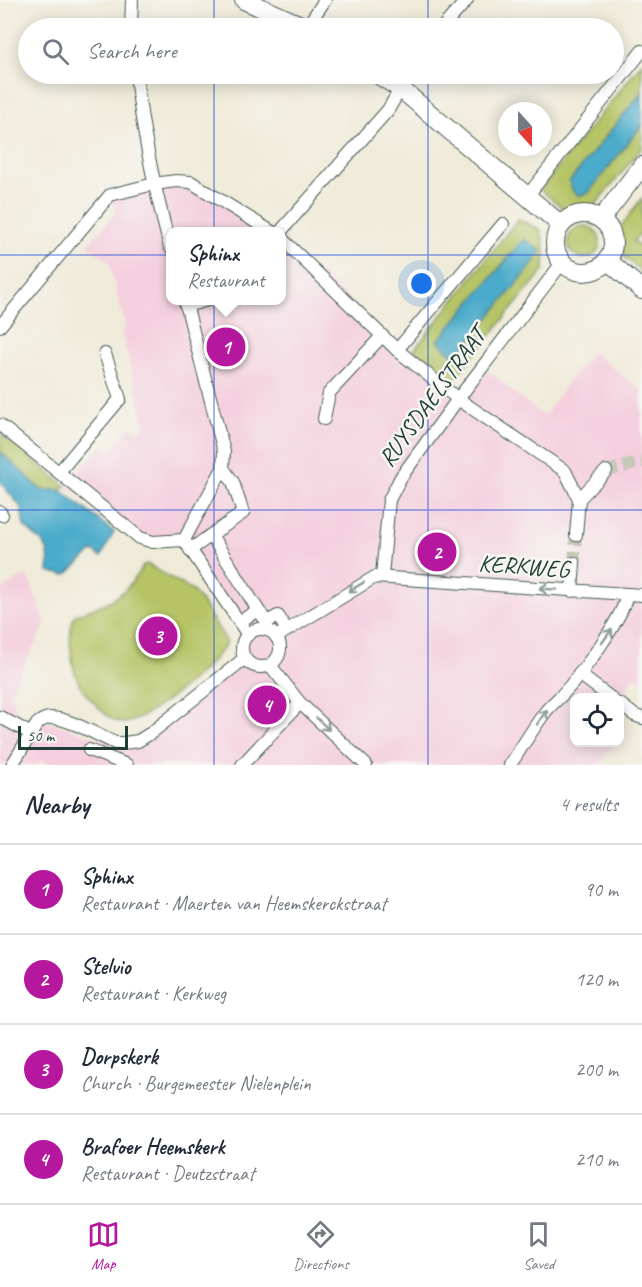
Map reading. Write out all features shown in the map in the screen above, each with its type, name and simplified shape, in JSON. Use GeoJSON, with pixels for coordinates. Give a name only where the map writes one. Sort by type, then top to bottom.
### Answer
{"type":"FeatureCollection","features":[{"type":"Feature","properties":{"kind":"street"},"geometry":{"type":"LineString","coordinates":[[131,18],[132,0]]}},
{"type":"Feature","properties":{"kind":"street"},"geometry":{"type":"LineString","coordinates":[[244,0],[284,18]]}},
{"type":"Feature","properties":{"kind":"street"},"geometry":{"type":"LineString","coordinates":[[313,18],[325,0]]}},
{"type":"Feature","properties":{"kind":"street"},"geometry":{"type":"LineString","coordinates":[[451,18],[467,0]]}},
{"type":"Feature","properties":{"kind":"street"},"geometry":{"type":"LineString","coordinates":[[624,74],[642,51]]}},
{"type":"Feature","properties":{"kind":"street"},"geometry":{"type":"LineString","coordinates":[[137,84],[139,110],[154,184],[166,228]]}},
{"type":"Feature","properties":{"kind":"street"},"geometry":{"type":"LineString","coordinates":[[284,227],[388,110],[403,84]]}},
{"type":"Feature","properties":{"kind":"street"},"geometry":{"type":"LineString","coordinates":[[408,84],[561,225]]}},
{"type":"Feature","properties":{"kind":"street"},"geometry":{"type":"LineString","coordinates":[[528,195],[616,84]]}},
{"type":"Feature","properties":{"kind":"street"},"geometry":{"type":"LineString","coordinates":[[600,219],[642,166]]}},
{"type":"Feature","properties":{"kind":"street"},"geometry":{"type":"LineString","coordinates":[[0,326],[110,195],[154,184],[176,181],[191,182],[265,227]]}},
{"type":"Feature","properties":{"kind":"street"},"geometry":{"type":"LineString","coordinates":[[584,214],[600,219],[609,228],[613,238],[612,250],[607,260],[598,269],[585,272],[573,270],[562,263],[555,248],[555,240],[561,225],[576,215],[584,214]]}},
{"type":"Feature","properties":{"kind":"street"},"geometry":{"type":"LineString","coordinates":[[397,350],[503,224]]}},
{"type":"Feature","properties":{"kind":"street"},"geometry":{"type":"LineString","coordinates":[[286,243],[397,350],[458,399],[565,471],[579,498],[576,535]]}},
{"type":"Feature","properties":{"kind":"street"},"geometry":{"type":"LineString","coordinates":[[607,260],[642,290]]}},
{"type":"Feature","properties":{"kind":"street","name":"RUYSDAELSTRAAT"},"geometry":{"type":"LineString","coordinates":[[382,576],[389,500],[413,459],[562,263]]}},
{"type":"Feature","properties":{"kind":"street"},"geometry":{"type":"LineString","coordinates":[[186,305],[224,452],[223,468],[187,545]]}},
{"type":"Feature","properties":{"kind":"street"},"geometry":{"type":"LineString","coordinates":[[324,419],[329,393],[382,336]]}},
{"type":"Feature","properties":{"kind":"street"},"geometry":{"type":"LineString","coordinates":[[59,472],[120,399],[105,354]]}},
{"type":"Feature","properties":{"kind":"street"},"geometry":{"type":"LineString","coordinates":[[0,425],[140,537],[153,542],[187,545],[211,535],[243,513],[233,482],[223,468]]}},
{"type":"Feature","properties":{"kind":"street"},"geometry":{"type":"LineString","coordinates":[[579,498],[606,471]]}},
{"type":"Feature","properties":{"kind":"street"},"geometry":{"type":"LineString","coordinates":[[211,535],[267,622],[278,616],[282,633],[280,654],[270,665],[256,667],[245,658],[243,645],[248,634],[262,629],[282,633]]}},
{"type":"Feature","properties":{"kind":"street"},"geometry":{"type":"LineString","coordinates":[[187,545],[248,634]]}},
{"type":"Feature","properties":{"kind":"street"},"geometry":{"type":"LineString","coordinates":[[572,591],[574,563]]}},
{"type":"Feature","properties":{"kind":"street","name":"KERKWEG"},"geometry":{"type":"LineString","coordinates":[[282,633],[365,582],[382,576],[642,595]]}},
{"type":"Feature","properties":{"kind":"street"},"geometry":{"type":"LineString","coordinates":[[510,765],[548,709],[564,694],[620,617],[626,605],[627,594]]}},
{"type":"Feature","properties":{"kind":"street"},"geometry":{"type":"LineString","coordinates":[[239,621],[258,610]]}},
{"type":"Feature","properties":{"kind":"street"},"geometry":{"type":"LineString","coordinates":[[12,765],[30,733],[42,720],[51,718],[61,719],[115,742],[138,741],[183,709],[245,658]]}},
{"type":"Feature","properties":{"kind":"street"},"geometry":{"type":"LineString","coordinates":[[270,665],[300,703],[366,765]]}},
{"type":"Feature","properties":{"kind":"street"},"geometry":{"type":"LineString","coordinates":[[579,674],[604,693]]}},
{"type":"Feature","properties":{"kind":"street"},"geometry":{"type":"LineString","coordinates":[[242,765],[300,703]]}},
{"type":"Feature","properties":{"kind":"street"},"geometry":{"type":"LineString","coordinates":[[624,707],[634,715],[642,717]]}},
{"type":"Feature","properties":{"kind":"street"},"geometry":{"type":"LineString","coordinates":[[0,717],[30,733]]}},
{"type":"Feature","properties":{"kind":"street"},"geometry":{"type":"LineString","coordinates":[[89,750],[127,765]]}},
{"type":"Feature","properties":{"kind":"shaded area"},"geometry":{"type":"Polygon","coordinates":[[[191,182],[265,227],[166,227],[166,305],[286,305],[286,243],[458,398],[479,382],[488,371],[544,417],[569,380],[593,352],[642,391],[642,681],[635,675],[623,693],[570,693],[570,747],[612,747],[599,765],[98,765],[91,762],[89,765],[55,765],[40,760],[38,765],[0,765],[0,590],[18,579],[28,576],[46,623],[9,695],[30,733],[42,720],[115,743],[138,741],[245,658],[243,645],[245,638],[184,540],[153,542],[66,486],[104,445],[109,451],[131,426],[138,433],[145,425],[121,330],[126,329],[109,262],[88,245],[116,213],[110,195],[191,182]]]}},
{"type":"Feature","properties":{"kind":"green space"},"geometry":{"type":"Polygon","coordinates":[[[642,63],[642,92],[569,182],[588,193],[642,125],[642,148],[592,209],[569,213],[540,190],[642,63]]]}},
{"type":"Feature","properties":{"kind":"green space"},"geometry":{"type":"Polygon","coordinates":[[[642,198],[642,232],[633,241],[642,249],[642,272],[620,253],[622,246],[619,229],[642,198]]]}},
{"type":"Feature","properties":{"kind":"green space"},"geometry":{"type":"Polygon","coordinates":[[[518,219],[541,230],[545,249],[544,270],[452,382],[414,350],[518,219]],[[524,239],[438,341],[455,358],[541,251],[524,239]]]}},
{"type":"Feature","properties":{"kind":"green space"},"geometry":{"type":"Polygon","coordinates":[[[584,226],[595,231],[600,242],[595,253],[584,258],[573,253],[568,242],[573,231],[584,226]]]}},
{"type":"Feature","properties":{"kind":"green space"},"geometry":{"type":"Polygon","coordinates":[[[0,434],[66,486],[61,490],[41,490],[0,451],[0,434]]]}},
{"type":"Feature","properties":{"kind":"green space"},"geometry":{"type":"Polygon","coordinates":[[[147,564],[193,591],[227,642],[210,663],[181,690],[136,720],[121,723],[110,718],[98,707],[79,683],[71,653],[72,623],[75,615],[102,605],[121,594],[147,564]]]}},
{"type":"Feature","properties":{"kind":"water"},"geometry":{"type":"Polygon","coordinates":[[[642,92],[642,125],[588,193],[578,196],[569,182],[642,92]]]}},
{"type":"Feature","properties":{"kind":"water"},"geometry":{"type":"Polygon","coordinates":[[[524,239],[541,251],[530,268],[455,358],[438,341],[524,239]]]}},
{"type":"Feature","properties":{"kind":"water"},"geometry":{"type":"Polygon","coordinates":[[[0,451],[41,490],[61,490],[114,532],[101,557],[93,551],[66,575],[48,572],[47,549],[24,526],[21,507],[0,482],[0,451]]]}},
{"type":"Feature","properties":{"kind":"tunnel"},"geometry":{"type":"LineString","coordinates":[[606,471],[642,462]]}},
{"type":"Feature","properties":{"kind":"tunnel"},"geometry":{"type":"LineString","coordinates":[[574,563],[576,535]]}},
{"type":"Feature","properties":{"kind":"place","name":"Sphinx"},"geometry":{"type":"Point","coordinates":[226,347]}},
{"type":"Feature","properties":{"kind":"place","name":"Stelvio"},"geometry":{"type":"Point","coordinates":[437,552]}},
{"type":"Feature","properties":{"kind":"place","name":"Dorpskerk"},"geometry":{"type":"Point","coordinates":[158,636]}},
{"type":"Feature","properties":{"kind":"place","name":"Brafoer Heemskerk"},"geometry":{"type":"Point","coordinates":[267,705]}}]}
